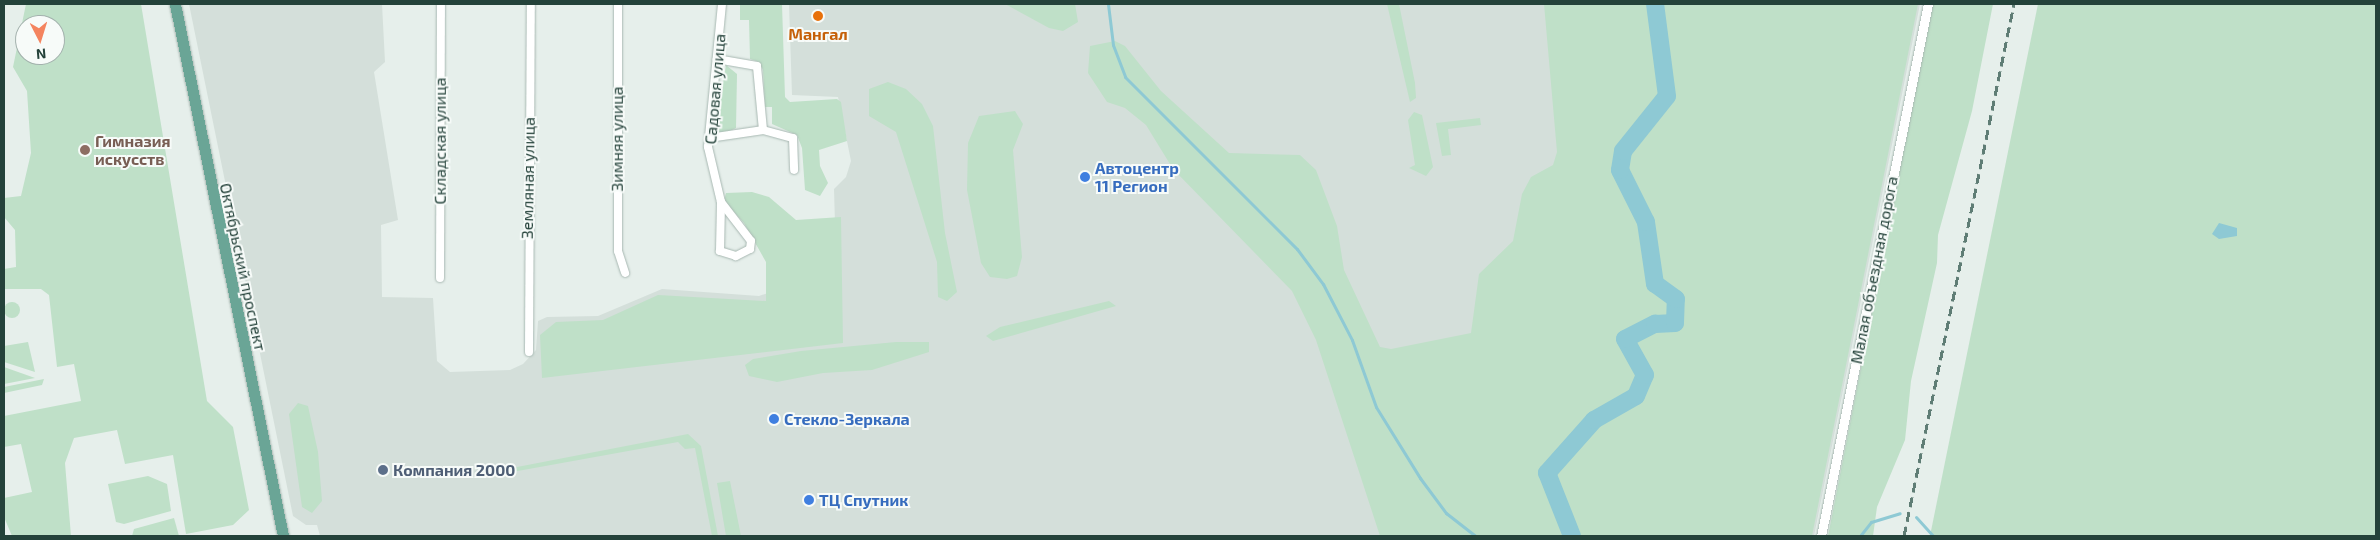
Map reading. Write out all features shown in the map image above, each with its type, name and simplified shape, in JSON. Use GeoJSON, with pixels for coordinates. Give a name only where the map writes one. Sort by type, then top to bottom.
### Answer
{"type":"FeatureCollection","features":[{"type":"Feature","properties":{"kind":"main road","name":"Октябрьский проспект"},"geometry":{"type":"LineString","coordinates":[[175,4],[283,536]]}},
{"type":"Feature","properties":{"kind":"street","name":"Складская улица"},"geometry":{"type":"LineString","coordinates":[[440,278],[441,4]]}},
{"type":"Feature","properties":{"kind":"street","name":"Земляная улица"},"geometry":{"type":"LineString","coordinates":[[529,352],[531,4]]}},
{"type":"Feature","properties":{"kind":"street","name":"Зимняя улица"},"geometry":{"type":"LineString","coordinates":[[618,4],[618,251],[625,273]]}},
{"type":"Feature","properties":{"kind":"street","name":"Садовая улица"},"geometry":{"type":"LineString","coordinates":[[721,202],[751,241],[750,249],[736,256],[720,251],[721,202],[709,138],[722,4]]}},
{"type":"Feature","properties":{"kind":"street","name":"Малая объездная дорога"},"geometry":{"type":"LineString","coordinates":[[1821,536],[1928,4]]}},
{"type":"Feature","properties":{"kind":"street"},"geometry":{"type":"LineString","coordinates":[[717,59],[757,66],[763,130]]}},
{"type":"Feature","properties":{"kind":"street"},"geometry":{"type":"LineString","coordinates":[[709,138],[763,130],[793,138],[794,170]]}},
{"type":"Feature","properties":{"kind":"shaded area"},"geometry":{"type":"Polygon","coordinates":[[[189,4],[382,4],[385,62],[374,72],[398,220],[381,225],[382,297],[433,298],[437,361],[450,372],[510,370],[523,364],[536,350],[538,321],[547,317],[598,316],[662,289],[759,296],[777,290],[835,224],[834,189],[846,177],[851,161],[838,97],[792,95],[789,4],[1920,4],[1814,536],[320,536],[317,525],[306,525],[293,516],[189,4]]]}},
{"type":"Feature","properties":{"kind":"green space"},"geometry":{"type":"Polygon","coordinates":[[[26,4],[141,4],[207,401],[233,427],[249,510],[233,525],[186,534],[173,455],[125,464],[117,430],[74,438],[65,463],[71,536],[12,536],[4,517],[4,498],[32,492],[21,444],[4,447],[4,416],[81,401],[74,364],[57,367],[49,295],[41,289],[4,289],[4,269],[16,267],[15,230],[4,217],[4,198],[21,196],[31,153],[27,91],[13,67],[15,57],[15,65],[65,65],[65,15],[24,15],[26,4]]]}},
{"type":"Feature","properties":{"kind":"green space"},"geometry":{"type":"Polygon","coordinates":[[[740,4],[782,4],[785,97],[790,102],[837,99],[841,102],[847,141],[819,150],[820,166],[828,183],[820,196],[805,190],[802,148],[797,135],[772,124],[772,107],[765,107],[763,70],[759,62],[750,59],[749,20],[740,20],[740,4]]]}},
{"type":"Feature","properties":{"kind":"green space"},"geometry":{"type":"Polygon","coordinates":[[[1005,4],[1075,4],[1078,22],[1063,31],[1049,28],[1005,4]]]}},
{"type":"Feature","properties":{"kind":"green space"},"geometry":{"type":"Polygon","coordinates":[[[1387,4],[1399,4],[1415,83],[1416,98],[1410,102],[1387,4]]]}},
{"type":"Feature","properties":{"kind":"green space"},"geometry":{"type":"Polygon","coordinates":[[[1544,4],[1918,4],[1812,536],[1380,536],[1316,340],[1292,291],[1173,169],[1146,125],[1125,108],[1107,102],[1088,73],[1090,46],[1115,41],[1125,46],[1161,91],[1229,153],[1300,155],[1316,170],[1337,226],[1344,270],[1380,347],[1391,349],[1471,333],[1479,274],[1513,241],[1522,194],[1531,177],[1553,165],[1557,152],[1544,4]]]}},
{"type":"Feature","properties":{"kind":"green space"},"geometry":{"type":"Polygon","coordinates":[[[1932,4],[1993,4],[1972,111],[1938,235],[1937,263],[1911,381],[1905,440],[1877,507],[1873,536],[1828,536],[1932,4]]]}},
{"type":"Feature","properties":{"kind":"green space"},"geometry":{"type":"Polygon","coordinates":[[[2038,4],[2376,4],[2376,536],[1930,536],[2038,4]]]}},
{"type":"Feature","properties":{"kind":"green space"},"geometry":{"type":"Polygon","coordinates":[[[726,65],[737,74],[736,128],[726,133],[719,132],[717,119],[726,65]]]}},
{"type":"Feature","properties":{"kind":"green space"},"geometry":{"type":"Polygon","coordinates":[[[888,82],[906,89],[922,104],[933,126],[945,233],[957,292],[947,301],[938,297],[937,262],[896,132],[869,116],[869,89],[888,82]]]}},
{"type":"Feature","properties":{"kind":"green space"},"geometry":{"type":"Polygon","coordinates":[[[1015,111],[1023,124],[1013,150],[1022,257],[1017,276],[1007,279],[990,277],[981,263],[967,190],[968,143],[979,116],[1015,111]]]}},
{"type":"Feature","properties":{"kind":"green space"},"geometry":{"type":"Polygon","coordinates":[[[1414,112],[1422,115],[1433,167],[1426,176],[1409,168],[1415,165],[1408,120],[1414,112]]]}},
{"type":"Feature","properties":{"kind":"green space"},"geometry":{"type":"Polygon","coordinates":[[[1480,118],[1481,125],[1448,129],[1451,155],[1442,156],[1436,123],[1480,118]]]}},
{"type":"Feature","properties":{"kind":"green space"},"geometry":{"type":"Polygon","coordinates":[[[752,192],[769,197],[796,220],[841,217],[843,343],[542,378],[540,335],[556,322],[603,320],[658,295],[766,301],[766,262],[744,223],[724,201],[726,193],[752,192]]]}},
{"type":"Feature","properties":{"kind":"green space"},"geometry":{"type":"Polygon","coordinates":[[[1109,301],[1116,306],[993,341],[986,336],[1000,327],[1109,301]]]}},
{"type":"Feature","properties":{"kind":"green space"},"geometry":{"type":"Polygon","coordinates":[[[9,302],[15,302],[20,307],[18,316],[9,318],[4,313],[4,307],[9,302]]]}},
{"type":"Feature","properties":{"kind":"green space"},"geometry":{"type":"Polygon","coordinates":[[[28,342],[35,372],[4,362],[4,346],[28,342]]]}},
{"type":"Feature","properties":{"kind":"green space"},"geometry":{"type":"Polygon","coordinates":[[[896,342],[929,342],[929,352],[872,370],[823,373],[777,382],[749,376],[745,365],[753,359],[801,351],[896,342]]]}},
{"type":"Feature","properties":{"kind":"green space"},"geometry":{"type":"Polygon","coordinates":[[[4,367],[35,378],[4,384],[4,367]]]}},
{"type":"Feature","properties":{"kind":"green space"},"geometry":{"type":"Polygon","coordinates":[[[44,379],[42,385],[4,393],[4,387],[44,379]]]}},
{"type":"Feature","properties":{"kind":"green space"},"geometry":{"type":"Polygon","coordinates":[[[298,403],[308,406],[318,452],[322,501],[312,513],[302,507],[289,414],[298,403]]]}},
{"type":"Feature","properties":{"kind":"green space"},"geometry":{"type":"Polygon","coordinates":[[[688,434],[701,446],[718,536],[712,536],[695,448],[685,449],[678,442],[496,475],[491,472],[688,434]]]}},
{"type":"Feature","properties":{"kind":"green space"},"geometry":{"type":"Polygon","coordinates":[[[148,476],[167,484],[171,511],[124,524],[116,522],[108,484],[148,476]]]}},
{"type":"Feature","properties":{"kind":"green space"},"geometry":{"type":"Polygon","coordinates":[[[730,481],[741,536],[726,536],[717,483],[730,481]]]}},
{"type":"Feature","properties":{"kind":"green space"},"geometry":{"type":"Polygon","coordinates":[[[174,518],[179,536],[132,536],[134,529],[174,518]]]}},
{"type":"Feature","properties":{"kind":"water"},"geometry":{"type":"Polygon","coordinates":[[[2219,223],[2237,228],[2237,236],[2219,239],[2212,234],[2219,223]]]}},
{"type":"Feature","properties":{"kind":"waterway"},"geometry":{"type":"LineString","coordinates":[[1108,4],[1113,45],[1125,77],[1297,249],[1323,284],[1352,340],[1376,407],[1420,478],[1446,513],[1475,536]]}},
{"type":"Feature","properties":{"kind":"waterway"},"geometry":{"type":"LineString","coordinates":[[1572,536],[1547,473],[1594,420],[1636,396],[1645,375],[1625,339],[1655,324],[1675,323],[1676,299],[1655,284],[1646,222],[1620,170],[1623,151],[1667,96],[1655,4]]}},
{"type":"Feature","properties":{"kind":"waterway"},"geometry":{"type":"LineString","coordinates":[[1860,536],[1871,522],[1900,513]]}},
{"type":"Feature","properties":{"kind":"waterway"},"geometry":{"type":"LineString","coordinates":[[1916,517],[1933,536]]}},
{"type":"Feature","properties":{"kind":"railway"},"geometry":{"type":"LineString","coordinates":[[1904,536],[2014,4]]}},
{"type":"Feature","properties":{"kind":"place","name":"Мангал"},"geometry":{"type":"Point","coordinates":[818,16]}},
{"type":"Feature","properties":{"kind":"place","name":"Гимназия искусств"},"geometry":{"type":"Point","coordinates":[85,150]}},
{"type":"Feature","properties":{"kind":"place","name":"Автоцентр 11 Регион"},"geometry":{"type":"Point","coordinates":[1085,177]}},
{"type":"Feature","properties":{"kind":"place","name":"Стекло-Зеркала"},"geometry":{"type":"Point","coordinates":[774,419]}},
{"type":"Feature","properties":{"kind":"place","name":"Компания 2000"},"geometry":{"type":"Point","coordinates":[383,470]}},
{"type":"Feature","properties":{"kind":"place","name":"ТЦ Спутник"},"geometry":{"type":"Point","coordinates":[809,500]}}]}
